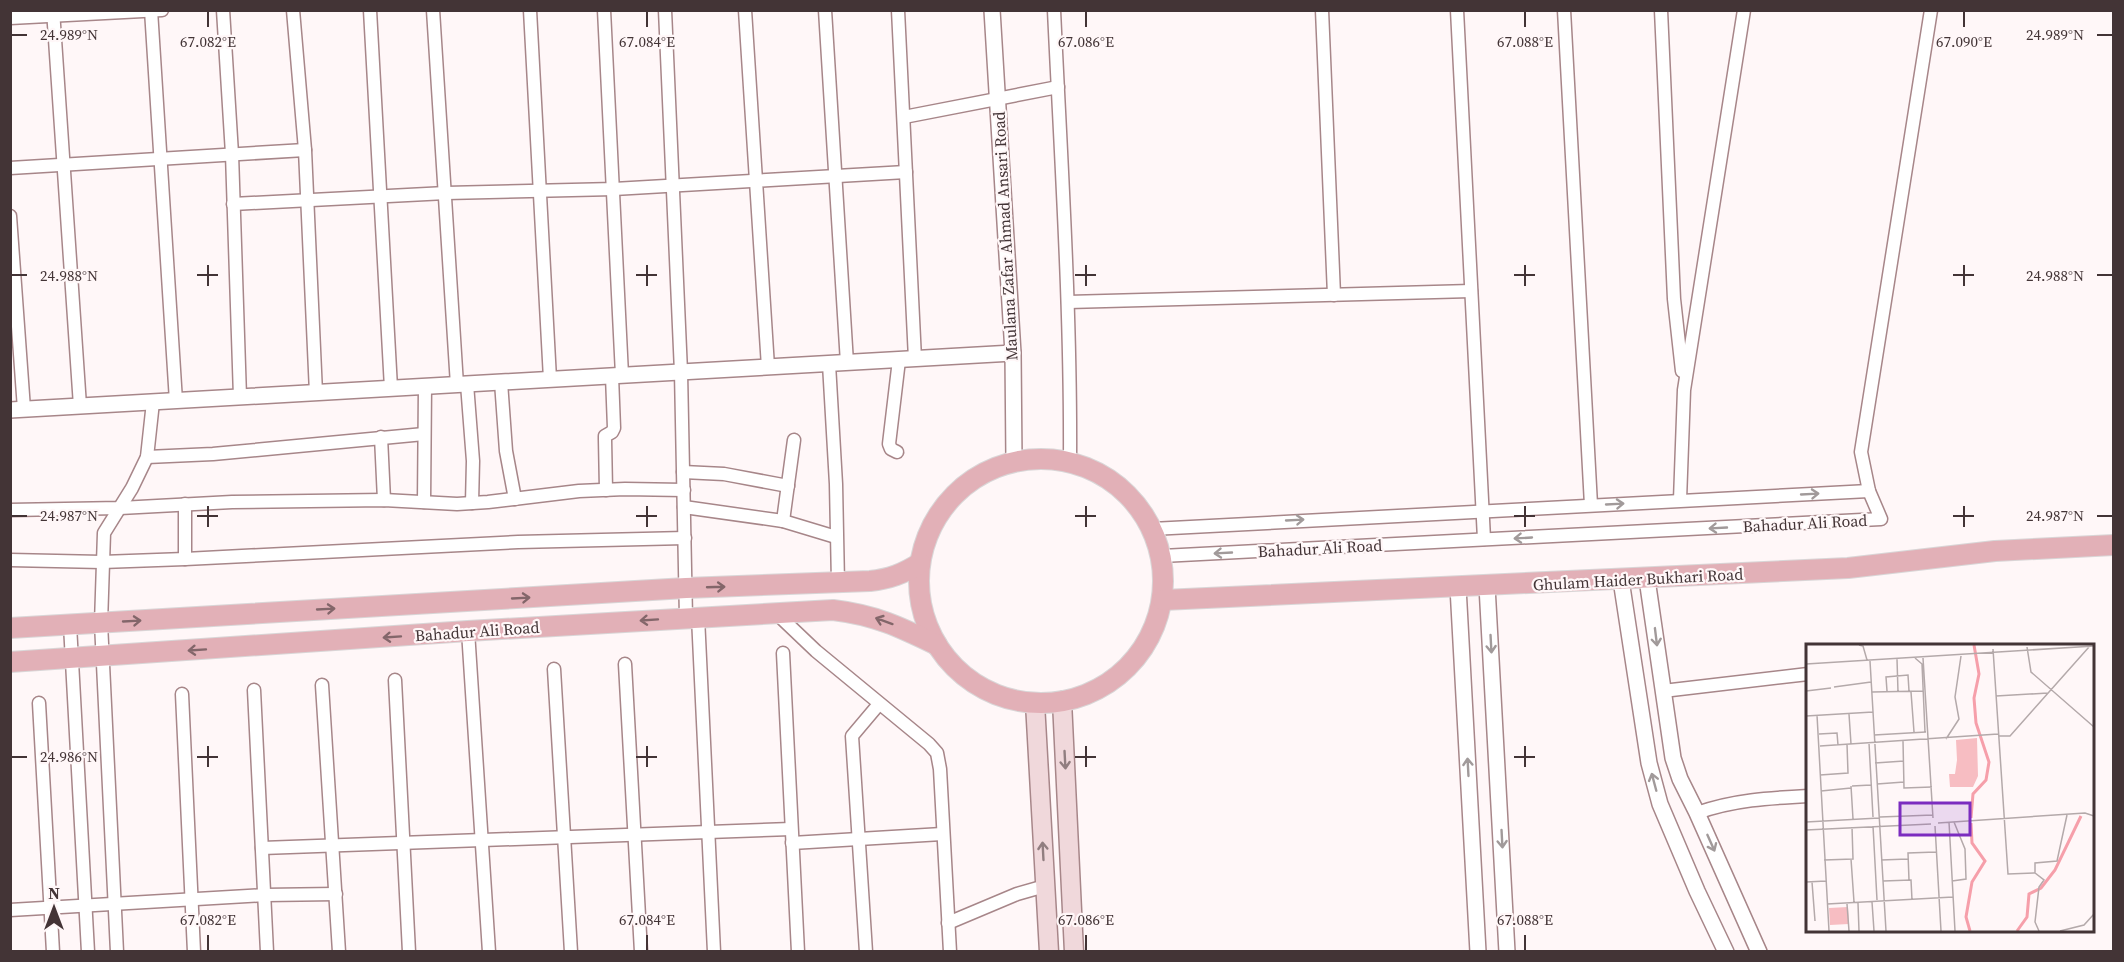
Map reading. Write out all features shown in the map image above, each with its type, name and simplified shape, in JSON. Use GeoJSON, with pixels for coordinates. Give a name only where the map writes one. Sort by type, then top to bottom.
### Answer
{"type":"FeatureCollection","features":[{"type":"Feature","properties":{"kind":"main road"},"geometry":{"type":"LineString","coordinates":[[1051,459],[1070,462],[1087,467],[1119,486],[1138,506],[1152,529],[1162,556],[1164,571],[1162,600],[1153,633],[1134,660],[1109,682],[1095,690],[1062,701],[1018,701],[987,690],[959,671],[937,645],[923,614],[919,589],[920,563],[936,517],[951,498],[969,482],[983,473],[1014,461],[1051,459]]}},
{"type":"Feature","properties":{"kind":"main road","name":"Ghulam Haider Bukhari Road"},"geometry":{"type":"LineString","coordinates":[[1162,600],[1848,568],[1995,551],[2114,545]]}},
{"type":"Feature","properties":{"kind":"main road","name":"Bahadur Ali Road"},"geometry":{"type":"LineString","coordinates":[[10,628],[687,588],[838,583],[888,579],[920,563]]}},
{"type":"Feature","properties":{"kind":"main road","name":"Bahadur Ali Road"},"geometry":{"type":"LineString","coordinates":[[10,662],[468,631],[833,610],[859,613],[897,625],[937,645]]}},
{"type":"Feature","properties":{"kind":"main road"},"geometry":{"type":"LineString","coordinates":[[1062,701],[1074,951]]}},
{"type":"Feature","properties":{"kind":"main road"},"geometry":{"type":"LineString","coordinates":[[1035,702],[1049,951]]}},
{"type":"Feature","properties":{"kind":"street"},"geometry":{"type":"LineString","coordinates":[[10,18],[162,10]]}},
{"type":"Feature","properties":{"kind":"street"},"geometry":{"type":"LineString","coordinates":[[223,10],[232,154],[240,397]]}},
{"type":"Feature","properties":{"kind":"street"},"geometry":{"type":"LineString","coordinates":[[293,10],[305,150],[316,393]]}},
{"type":"Feature","properties":{"kind":"street"},"geometry":{"type":"LineString","coordinates":[[370,10],[391,388]]}},
{"type":"Feature","properties":{"kind":"street"},"geometry":{"type":"LineString","coordinates":[[433,10],[462,384],[473,461],[472,503]]}},
{"type":"Feature","properties":{"kind":"street"},"geometry":{"type":"LineString","coordinates":[[530,10],[550,379]]}},
{"type":"Feature","properties":{"kind":"street"},"geometry":{"type":"LineString","coordinates":[[604,10],[614,189],[617,376],[614,428],[605,436],[606,490]]}},
{"type":"Feature","properties":{"kind":"street"},"geometry":{"type":"LineString","coordinates":[[665,10],[681,372],[687,588],[692,617],[708,832],[714,951]]}},
{"type":"Feature","properties":{"kind":"street"},"geometry":{"type":"LineString","coordinates":[[745,10],[768,367]]}},
{"type":"Feature","properties":{"kind":"street"},"geometry":{"type":"LineString","coordinates":[[825,10],[847,363]]}},
{"type":"Feature","properties":{"kind":"street"},"geometry":{"type":"LineString","coordinates":[[898,10],[915,359]]}},
{"type":"Feature","properties":{"kind":"street","name":"Maulana Zafar Ahmad Ansari Road"},"geometry":{"type":"LineString","coordinates":[[992,10],[1013,353],[1014,461]]}},
{"type":"Feature","properties":{"kind":"street"},"geometry":{"type":"LineString","coordinates":[[1054,10],[1068,302],[1070,462]]}},
{"type":"Feature","properties":{"kind":"street"},"geometry":{"type":"LineString","coordinates":[[1322,10],[1334,295]]}},
{"type":"Feature","properties":{"kind":"street"},"geometry":{"type":"LineString","coordinates":[[1457,10],[1484,540]]}},
{"type":"Feature","properties":{"kind":"street"},"geometry":{"type":"LineString","coordinates":[[1564,10],[1591,505]]}},
{"type":"Feature","properties":{"kind":"street"},"geometry":{"type":"LineString","coordinates":[[1660,10],[1674,299],[1684,390]]}},
{"type":"Feature","properties":{"kind":"street"},"geometry":{"type":"LineString","coordinates":[[1680,500],[1684,390],[1744,10]]}},
{"type":"Feature","properties":{"kind":"street"},"geometry":{"type":"LineString","coordinates":[[1869,491],[1861,452],[1931,10]]}},
{"type":"Feature","properties":{"kind":"street"},"geometry":{"type":"LineString","coordinates":[[151,11],[176,400]]}},
{"type":"Feature","properties":{"kind":"street"},"geometry":{"type":"LineString","coordinates":[[53,14],[80,406]]}},
{"type":"Feature","properties":{"kind":"street"},"geometry":{"type":"LineString","coordinates":[[904,117],[1058,87]]}},
{"type":"Feature","properties":{"kind":"street"},"geometry":{"type":"LineString","coordinates":[[10,168],[305,150]]}},
{"type":"Feature","properties":{"kind":"street"},"geometry":{"type":"LineString","coordinates":[[233,204],[381,196],[614,189],[906,172]]}},
{"type":"Feature","properties":{"kind":"street"},"geometry":{"type":"LineString","coordinates":[[10,216],[17,409],[1013,353]]}},
{"type":"Feature","properties":{"kind":"street"},"geometry":{"type":"LineString","coordinates":[[1068,302],[1471,291]]}},
{"type":"Feature","properties":{"kind":"street"},"geometry":{"type":"LineString","coordinates":[[897,452],[891,449],[890,444],[899,360]]}},
{"type":"Feature","properties":{"kind":"street"},"geometry":{"type":"LineString","coordinates":[[829,364],[836,484],[838,583]]}},
{"type":"Feature","properties":{"kind":"street"},"geometry":{"type":"LineString","coordinates":[[501,382],[506,451],[515,499]]}},
{"type":"Feature","properties":{"kind":"street"},"geometry":{"type":"LineString","coordinates":[[424,502],[425,386]]}},
{"type":"Feature","properties":{"kind":"street"},"geometry":{"type":"LineString","coordinates":[[117,951],[101,623],[102,562],[104,533],[132,488],[147,457],[153,402]]}},
{"type":"Feature","properties":{"kind":"street"},"geometry":{"type":"LineString","coordinates":[[147,457],[213,454],[381,437],[424,435]]}},
{"type":"Feature","properties":{"kind":"street"},"geometry":{"type":"LineString","coordinates":[[381,437],[384,500]]}},
{"type":"Feature","properties":{"kind":"street"},"geometry":{"type":"LineString","coordinates":[[783,521],[794,440]]}},
{"type":"Feature","properties":{"kind":"street"},"geometry":{"type":"LineString","coordinates":[[683,472],[724,474],[788,486]]}},
{"type":"Feature","properties":{"kind":"street"},"geometry":{"type":"LineString","coordinates":[[10,510],[120,508],[232,502],[384,500],[472,503],[606,490],[684,490]]}},
{"type":"Feature","properties":{"kind":"street","name":"Bahadur Ali Road"},"geometry":{"type":"LineString","coordinates":[[1152,529],[1869,491],[1881,519],[1162,556]]}},
{"type":"Feature","properties":{"kind":"street"},"geometry":{"type":"LineString","coordinates":[[184,504],[185,559]]}},
{"type":"Feature","properties":{"kind":"street"},"geometry":{"type":"LineString","coordinates":[[684,507],[783,521],[836,537]]}},
{"type":"Feature","properties":{"kind":"street"},"geometry":{"type":"LineString","coordinates":[[10,560],[102,562],[507,542],[685,538]]}},
{"type":"Feature","properties":{"kind":"street"},"geometry":{"type":"LineString","coordinates":[[1647,579],[1673,758],[1680,779],[1759,951]]}},
{"type":"Feature","properties":{"kind":"street"},"geometry":{"type":"LineString","coordinates":[[1622,580],[1649,763],[1660,804],[1697,891],[1726,951]]}},
{"type":"Feature","properties":{"kind":"street"},"geometry":{"type":"LineString","coordinates":[[1487,586],[1507,951]]}},
{"type":"Feature","properties":{"kind":"street"},"geometry":{"type":"LineString","coordinates":[[1458,587],[1478,951]]}},
{"type":"Feature","properties":{"kind":"street"},"geometry":{"type":"LineString","coordinates":[[775,612],[816,651],[937,753],[940,769],[950,951]]}},
{"type":"Feature","properties":{"kind":"street"},"geometry":{"type":"LineString","coordinates":[[70,625],[88,951]]}},
{"type":"Feature","properties":{"kind":"street"},"geometry":{"type":"LineString","coordinates":[[468,631],[489,951]]}},
{"type":"Feature","properties":{"kind":"street"},"geometry":{"type":"LineString","coordinates":[[783,653],[798,951]]}},
{"type":"Feature","properties":{"kind":"street"},"geometry":{"type":"LineString","coordinates":[[625,664],[640,951]]}},
{"type":"Feature","properties":{"kind":"street"},"geometry":{"type":"LineString","coordinates":[[554,669],[571,951]]}},
{"type":"Feature","properties":{"kind":"street"},"geometry":{"type":"LineString","coordinates":[[1663,691],[1806,674]]}},
{"type":"Feature","properties":{"kind":"street"},"geometry":{"type":"LineString","coordinates":[[395,680],[409,951]]}},
{"type":"Feature","properties":{"kind":"street"},"geometry":{"type":"LineString","coordinates":[[322,685],[339,951]]}},
{"type":"Feature","properties":{"kind":"street"},"geometry":{"type":"LineString","coordinates":[[254,690],[267,951]]}},
{"type":"Feature","properties":{"kind":"street"},"geometry":{"type":"LineString","coordinates":[[182,694],[194,951]]}},
{"type":"Feature","properties":{"kind":"street"},"geometry":{"type":"LineString","coordinates":[[39,703],[53,951]]}},
{"type":"Feature","properties":{"kind":"street"},"geometry":{"type":"LineString","coordinates":[[866,951],[852,736],[879,704]]}},
{"type":"Feature","properties":{"kind":"street"},"geometry":{"type":"LineString","coordinates":[[1697,813],[1722,804],[1745,800],[1806,796]]}},
{"type":"Feature","properties":{"kind":"street"},"geometry":{"type":"LineString","coordinates":[[262,848],[791,829]]}},
{"type":"Feature","properties":{"kind":"street"},"geometry":{"type":"LineString","coordinates":[[792,843],[942,834]]}},
{"type":"Feature","properties":{"kind":"street"},"geometry":{"type":"LineString","coordinates":[[948,923],[1017,894],[1045,886]]}},
{"type":"Feature","properties":{"kind":"street"},"geometry":{"type":"LineString","coordinates":[[10,910],[265,895],[336,894]]}}]}
